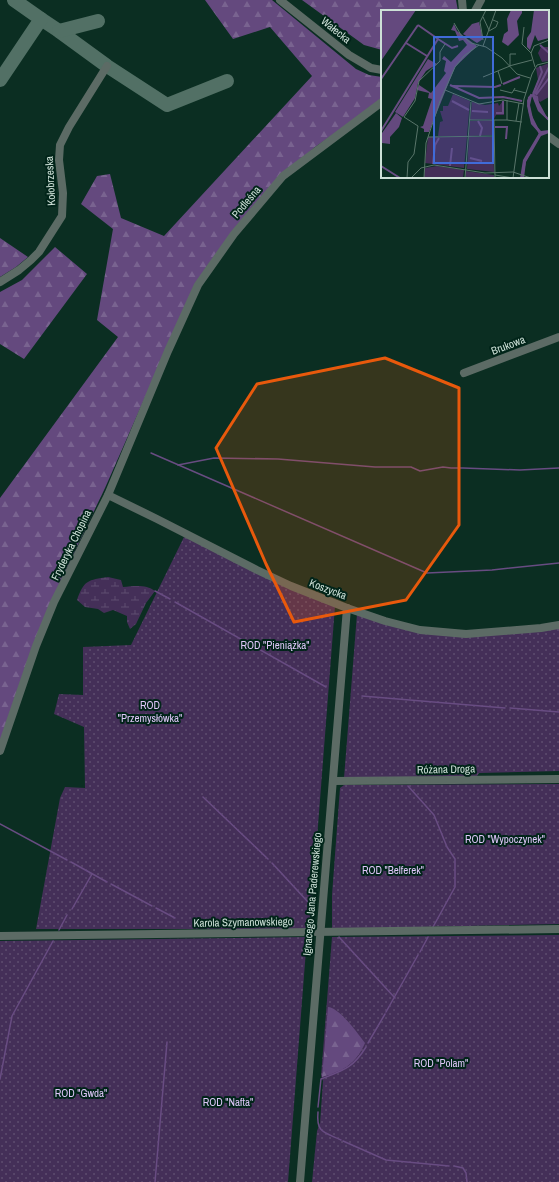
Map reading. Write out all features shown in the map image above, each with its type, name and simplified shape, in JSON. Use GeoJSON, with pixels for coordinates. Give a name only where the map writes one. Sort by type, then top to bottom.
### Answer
{"type":"FeatureCollection","features":[{"type":"Feature","properties":{"kind":"street","name":"Wałecka"},"geometry":{"type":"LineString","coordinates":[[280,0],[349,55],[371,68],[381,70]]}},
{"type":"Feature","properties":{"kind":"street"},"geometry":{"type":"LineString","coordinates":[[462,0],[463,10]]}},
{"type":"Feature","properties":{"kind":"street"},"geometry":{"type":"LineString","coordinates":[[476,10],[481,0]]}},
{"type":"Feature","properties":{"kind":"street","name":"Kołobrzeska"},"geometry":{"type":"LineString","coordinates":[[0,282],[19,270],[39,252],[62,216],[63,193],[59,160],[60,145],[69,127],[107,66]]}},
{"type":"Feature","properties":{"kind":"street","name":"Podleśna"},"geometry":{"type":"LineString","coordinates":[[168,351],[198,285],[234,234],[257,206],[283,176],[381,103]]}},
{"type":"Feature","properties":{"kind":"street"},"geometry":{"type":"LineString","coordinates":[[549,137],[559,144]]}},
{"type":"Feature","properties":{"kind":"street","name":"Brukowa"},"geometry":{"type":"LineString","coordinates":[[464,373],[559,337]]}},
{"type":"Feature","properties":{"kind":"street","name":"Fryderyka Chopina"},"geometry":{"type":"LineString","coordinates":[[0,751],[36,646],[54,602],[108,495],[168,351]]}},
{"type":"Feature","properties":{"kind":"street","name":"Koszycka"},"geometry":{"type":"LineString","coordinates":[[108,495],[264,574],[347,608],[385,621],[420,630],[466,634],[559,625]]}},
{"type":"Feature","properties":{"kind":"street","name":"Ignacego Jana Paderewskiego"},"geometry":{"type":"LineString","coordinates":[[300,1182],[347,608]]}},
{"type":"Feature","properties":{"kind":"street","name":"Różana Droga"},"geometry":{"type":"LineString","coordinates":[[332,781],[559,779]]}},
{"type":"Feature","properties":{"kind":"street","name":"Karola Szymanowskiego"},"geometry":{"type":"LineString","coordinates":[[0,936],[559,929]]}},
{"type":"Feature","properties":{"kind":"highlighted area"},"geometry":{"type":"Polygon","coordinates":[[[385,358],[459,388],[459,525],[406,600],[294,622],[266,564],[216,448],[257,384],[385,358]]]}},
{"type":"Feature","properties":{"kind":"green space"},"geometry":{"type":"Polygon","coordinates":[[[205,0],[272,0],[356,69],[369,75],[381,77],[381,102],[315,147],[276,181],[196,282],[105,488],[54,595],[0,741],[0,498],[118,337],[97,320],[113,229],[81,204],[97,176],[110,174],[121,218],[164,236],[312,76],[270,27],[233,39],[205,0]]]}},
{"type":"Feature","properties":{"kind":"green space"},"geometry":{"type":"Polygon","coordinates":[[[302,0],[456,0],[458,10],[381,10],[381,50],[364,45],[302,0]]]}},
{"type":"Feature","properties":{"kind":"green space"},"geometry":{"type":"Polygon","coordinates":[[[0,238],[28,257],[0,277],[0,238]]]}},
{"type":"Feature","properties":{"kind":"green space"},"geometry":{"type":"Polygon","coordinates":[[[55,247],[87,274],[24,359],[0,344],[0,292],[22,280],[55,247]]]}},
{"type":"Feature","properties":{"kind":"green space"},"geometry":{"type":"Polygon","coordinates":[[[184,537],[335,606],[310,929],[36,929],[60,798],[65,787],[85,788],[84,727],[54,714],[59,694],[83,695],[83,647],[131,645],[184,537]]]}},
{"type":"Feature","properties":{"kind":"green space"},"geometry":{"type":"Polygon","coordinates":[[[108,577],[121,580],[123,587],[144,586],[155,591],[146,603],[136,624],[130,629],[127,622],[127,616],[113,610],[104,613],[98,609],[85,607],[77,600],[82,588],[88,582],[91,580],[108,577]]]}},
{"type":"Feature","properties":{"kind":"green space"},"geometry":{"type":"Polygon","coordinates":[[[357,614],[417,632],[559,629],[559,771],[479,773],[477,776],[344,778],[357,614]]]}},
{"type":"Feature","properties":{"kind":"green space"},"geometry":{"type":"Polygon","coordinates":[[[559,784],[559,924],[332,929],[332,895],[340,788],[344,785],[559,784]]]}},
{"type":"Feature","properties":{"kind":"green space","name":"ROD \"Polam\""},"geometry":{"type":"Polygon","coordinates":[[[559,935],[559,1182],[312,1182],[317,1131],[320,1123],[323,1081],[321,1076],[332,937],[559,935]]]}},
{"type":"Feature","properties":{"kind":"green space"},"geometry":{"type":"Polygon","coordinates":[[[307,937],[288,1182],[0,1182],[0,941],[307,937]]]}},
{"type":"Feature","properties":{"kind":"green space"},"geometry":{"type":"Polygon","coordinates":[[[328,1007],[333,1008],[343,1016],[365,1043],[357,1056],[348,1066],[322,1077],[328,1007]]]}},
{"type":"Feature","properties":{"kind":"waterway"},"geometry":{"type":"LineString","coordinates":[[151,453],[427,573],[492,570],[559,563]]}},
{"type":"Feature","properties":{"kind":"waterway"},"geometry":{"type":"LineString","coordinates":[[178,465],[214,458],[278,459],[375,467],[411,467],[420,471],[443,467],[520,470],[559,468]]}},
{"type":"Feature","properties":{"kind":"waterway"},"geometry":{"type":"LineString","coordinates":[[155,591],[170,599]]}},
{"type":"Feature","properties":{"kind":"waterway"},"geometry":{"type":"LineString","coordinates":[[175,602],[326,687]]}},
{"type":"Feature","properties":{"kind":"waterway"},"geometry":{"type":"LineString","coordinates":[[362,696],[505,708]]}},
{"type":"Feature","properties":{"kind":"waterway"},"geometry":{"type":"LineString","coordinates":[[510,708],[559,712]]}},
{"type":"Feature","properties":{"kind":"waterway"},"geometry":{"type":"LineString","coordinates":[[408,786],[434,815],[447,847],[455,859],[455,887],[433,927]]}},
{"type":"Feature","properties":{"kind":"waterway"},"geometry":{"type":"LineString","coordinates":[[203,797],[268,859]]}},
{"type":"Feature","properties":{"kind":"waterway"},"geometry":{"type":"LineString","coordinates":[[0,824],[67,860]]}},
{"type":"Feature","properties":{"kind":"waterway"},"geometry":{"type":"LineString","coordinates":[[71,862],[107,882]]}},
{"type":"Feature","properties":{"kind":"waterway"},"geometry":{"type":"LineString","coordinates":[[272,863],[308,902]]}},
{"type":"Feature","properties":{"kind":"waterway"},"geometry":{"type":"LineString","coordinates":[[72,909],[92,874]]}},
{"type":"Feature","properties":{"kind":"waterway"},"geometry":{"type":"LineString","coordinates":[[111,884],[152,906]]}},
{"type":"Feature","properties":{"kind":"waterway"},"geometry":{"type":"LineString","coordinates":[[156,908],[175,918]]}},
{"type":"Feature","properties":{"kind":"waterway"},"geometry":{"type":"LineString","coordinates":[[59,930],[67,915]]}},
{"type":"Feature","properties":{"kind":"waterway"},"geometry":{"type":"LineString","coordinates":[[339,937],[395,998]]}},
{"type":"Feature","properties":{"kind":"waterway"},"geometry":{"type":"LineString","coordinates":[[420,952],[428,937]]}},
{"type":"Feature","properties":{"kind":"waterway"},"geometry":{"type":"LineString","coordinates":[[0,1079],[12,1016],[53,941]]}},
{"type":"Feature","properties":{"kind":"waterway"},"geometry":{"type":"LineString","coordinates":[[386,1012],[418,955]]}},
{"type":"Feature","properties":{"kind":"waterway"},"geometry":{"type":"LineString","coordinates":[[368,1043],[385,1014]]}},
{"type":"Feature","properties":{"kind":"waterway"},"geometry":{"type":"LineString","coordinates":[[155,1182],[167,1042]]}},
{"type":"Feature","properties":{"kind":"waterway"},"geometry":{"type":"LineString","coordinates":[[318,1107],[321,1079],[347,1068],[357,1060],[366,1047]]}},
{"type":"Feature","properties":{"kind":"waterway"},"geometry":{"type":"LineString","coordinates":[[318,1112],[318,1124],[322,1131],[341,1140]]}},
{"type":"Feature","properties":{"kind":"waterway"},"geometry":{"type":"LineString","coordinates":[[343,1141],[386,1160],[449,1166]]}},
{"type":"Feature","properties":{"kind":"waterway"},"geometry":{"type":"LineString","coordinates":[[454,1166],[463,1168],[466,1173],[467,1182]]}},
{"type":"Feature","properties":{"kind":"taxiway"},"geometry":{"type":"LineString","coordinates":[[0,80],[41,19],[14,0]]}},
{"type":"Feature","properties":{"kind":"taxiway"},"geometry":{"type":"LineString","coordinates":[[41,19],[107,66],[167,105],[227,81]]}},
{"type":"Feature","properties":{"kind":"taxiway"},"geometry":{"type":"LineString","coordinates":[[59,31],[98,21]]}},
{"type":"Feature","properties":{"kind":"park label","name":"ROD \"Pieniążka\""},"geometry":{"type":"Point","coordinates":[275,645]}},
{"type":"Feature","properties":{"kind":"park label","name":"ROD \"Przemysłówka\""},"geometry":{"type":"Point","coordinates":[150,711]}},
{"type":"Feature","properties":{"kind":"park label","name":"ROD \"Wypoczynek\""},"geometry":{"type":"Point","coordinates":[505,839]}},
{"type":"Feature","properties":{"kind":"park label","name":"ROD \"Belferek\""},"geometry":{"type":"Point","coordinates":[393,870]}},
{"type":"Feature","properties":{"kind":"park label","name":"ROD \"Gwda\""},"geometry":{"type":"Point","coordinates":[81,1093]}},
{"type":"Feature","properties":{"kind":"park label","name":"ROD \"Nafta\""},"geometry":{"type":"Point","coordinates":[228,1102]}}]}
